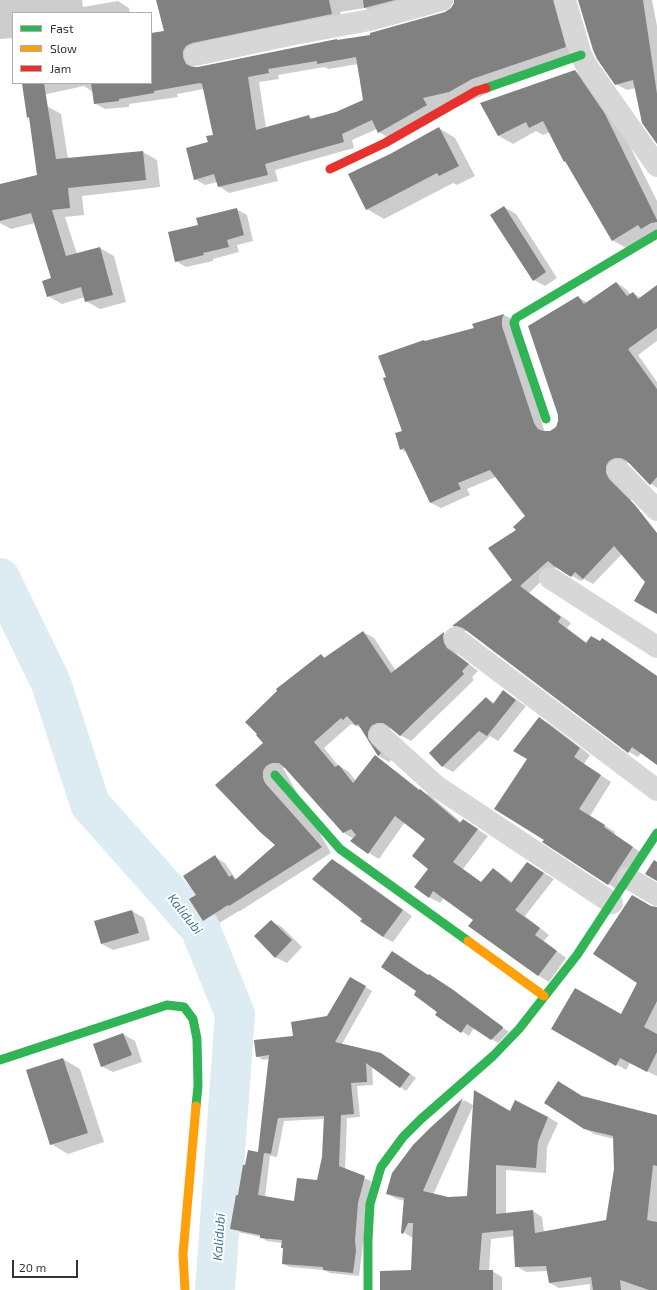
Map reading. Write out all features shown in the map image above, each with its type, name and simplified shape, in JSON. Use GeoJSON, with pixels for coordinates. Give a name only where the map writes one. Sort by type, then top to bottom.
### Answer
{"type":"FeatureCollection","features":[{"type":"Feature","properties":{"kind":"street"},"geometry":{"type":"LineString","coordinates":[[194,55],[370,20],[442,0]]}},
{"type":"Feature","properties":{"kind":"street"},"geometry":{"type":"LineString","coordinates":[[565,0],[581,55],[657,166]]}},
{"type":"Feature","properties":{"kind":"street"},"geometry":{"type":"LineString","coordinates":[[330,169],[385,143],[476,91],[581,55]]}},
{"type":"Feature","properties":{"kind":"street"},"geometry":{"type":"LineString","coordinates":[[546,419],[516,330],[514,323],[516,318],[657,234]]}},
{"type":"Feature","properties":{"kind":"street"},"geometry":{"type":"LineString","coordinates":[[618,470],[657,510]]}},
{"type":"Feature","properties":{"kind":"street"},"geometry":{"type":"LineString","coordinates":[[550,578],[657,647]]}},
{"type":"Feature","properties":{"kind":"street"},"geometry":{"type":"LineString","coordinates":[[454,638],[657,790]]}},
{"type":"Feature","properties":{"kind":"street"},"geometry":{"type":"LineString","coordinates":[[380,735],[436,786],[612,903]]}},
{"type":"Feature","properties":{"kind":"street"},"geometry":{"type":"LineString","coordinates":[[275,775],[340,849],[544,996]]}},
{"type":"Feature","properties":{"kind":"street"},"geometry":{"type":"LineString","coordinates":[[368,1290],[370,1204],[381,1168],[403,1137],[421,1119],[493,1056],[519,1029],[577,955],[657,833]]}},
{"type":"Feature","properties":{"kind":"street"},"geometry":{"type":"LineString","coordinates":[[628,878],[657,895]]}},
{"type":"Feature","properties":{"kind":"street"},"geometry":{"type":"LineString","coordinates":[[0,1060],[167,1005],[184,1007],[193,1019],[196,1032],[198,1086],[183,1254],[185,1290]]}},
{"type":"Feature","properties":{"kind":"building"},"geometry":{"type":"Polygon","coordinates":[[[156,0],[329,0],[332,14],[192,43],[186,46],[183,51],[183,57],[186,64],[192,67],[198,67],[337,39],[370,35],[370,33],[445,12],[451,8],[454,0],[553,0],[566,47],[472,79],[449,92],[423,98],[427,105],[378,133],[372,120],[342,134],[344,142],[265,164],[268,175],[218,187],[214,174],[194,180],[186,148],[208,142],[206,136],[213,135],[202,84],[200,83],[154,91],[154,93],[119,99],[119,101],[94,104],[91,84],[152,84],[152,33],[164,31],[156,0]],[[356,57],[317,64],[317,61],[268,69],[269,73],[248,77],[256,130],[309,115],[310,119],[336,112],[363,100],[356,57]]]}},
{"type":"Feature","properties":{"kind":"building"},"geometry":{"type":"Polygon","coordinates":[[[363,0],[395,0],[364,8],[363,0]]]}},
{"type":"Feature","properties":{"kind":"building"},"geometry":{"type":"Polygon","coordinates":[[[578,0],[643,0],[657,94],[657,144],[642,123],[633,80],[615,85],[597,59],[578,0]]]}},
{"type":"Feature","properties":{"kind":"building"},"geometry":{"type":"Polygon","coordinates":[[[575,70],[605,114],[657,220],[657,222],[651,223],[641,229],[638,225],[612,241],[565,161],[564,162],[543,121],[529,128],[526,122],[498,136],[480,103],[575,70]]]}},
{"type":"Feature","properties":{"kind":"building"},"geometry":{"type":"Polygon","coordinates":[[[22,84],[44,84],[56,159],[143,151],[146,180],[68,188],[70,208],[52,210],[66,256],[100,247],[113,295],[85,302],[81,287],[47,297],[42,281],[51,278],[31,213],[0,221],[0,184],[37,175],[29,117],[27,118],[22,84]]]}},
{"type":"Feature","properties":{"kind":"building"},"geometry":{"type":"Polygon","coordinates":[[[439,127],[459,166],[439,176],[437,173],[366,210],[348,174],[390,154],[439,127]]]}},
{"type":"Feature","properties":{"kind":"building"},"geometry":{"type":"Polygon","coordinates":[[[504,206],[546,272],[533,281],[490,215],[504,206]]]}},
{"type":"Feature","properties":{"kind":"building"},"geometry":{"type":"Polygon","coordinates":[[[237,208],[244,235],[227,240],[229,247],[175,262],[168,232],[198,225],[196,218],[237,208]]]}},
{"type":"Feature","properties":{"kind":"building"},"geometry":{"type":"Polygon","coordinates":[[[616,282],[627,296],[633,292],[638,299],[657,285],[657,328],[628,349],[657,389],[657,477],[650,485],[627,461],[621,458],[615,458],[609,461],[606,466],[606,473],[609,479],[635,505],[657,533],[657,614],[634,601],[645,582],[614,546],[583,579],[575,572],[571,577],[548,561],[520,586],[561,617],[558,622],[586,643],[591,636],[600,641],[602,638],[657,676],[657,765],[632,747],[628,753],[463,628],[452,626],[512,580],[488,548],[516,530],[513,527],[525,516],[490,470],[458,483],[461,489],[430,503],[404,448],[400,450],[395,433],[402,431],[383,378],[386,377],[378,356],[424,340],[425,341],[474,328],[472,324],[504,314],[502,326],[534,423],[538,429],[550,431],[556,427],[558,415],[528,326],[578,296],[584,304],[616,282]]]}},
{"type":"Feature","properties":{"kind":"building"},"geometry":{"type":"Polygon","coordinates":[[[363,631],[391,673],[444,632],[444,643],[447,648],[469,664],[462,671],[464,674],[400,736],[383,723],[377,723],[371,726],[368,732],[368,738],[381,753],[378,756],[358,724],[356,726],[347,716],[343,720],[341,718],[314,742],[335,767],[339,765],[353,783],[375,755],[419,790],[420,789],[460,823],[463,819],[478,829],[453,862],[481,882],[493,868],[511,883],[527,862],[544,873],[515,910],[540,928],[535,935],[557,951],[538,976],[468,926],[473,920],[433,891],[429,898],[414,887],[428,869],[412,856],[425,839],[395,816],[368,854],[350,841],[356,835],[351,829],[343,833],[279,763],[272,763],[266,766],[263,771],[265,783],[322,847],[203,921],[189,899],[196,895],[183,876],[215,855],[229,877],[232,875],[235,880],[275,845],[260,832],[215,785],[263,743],[256,735],[257,734],[245,722],[277,691],[276,689],[321,654],[324,658],[363,631]]]}},
{"type":"Feature","properties":{"kind":"building"},"geometry":{"type":"Polygon","coordinates":[[[503,690],[516,700],[487,736],[479,731],[442,767],[429,753],[486,697],[493,704],[503,690]]]}},
{"type":"Feature","properties":{"kind":"building"},"geometry":{"type":"Polygon","coordinates":[[[539,717],[580,748],[574,757],[601,775],[579,809],[605,825],[604,827],[633,847],[608,885],[542,842],[544,840],[494,809],[527,759],[513,751],[539,717]]]}},
{"type":"Feature","properties":{"kind":"building"},"geometry":{"type":"Polygon","coordinates":[[[332,859],[403,910],[383,937],[360,921],[362,919],[312,879],[332,859]]]}},
{"type":"Feature","properties":{"kind":"building"},"geometry":{"type":"Polygon","coordinates":[[[654,860],[657,862],[657,881],[645,874],[654,860]]]}},
{"type":"Feature","properties":{"kind":"building"},"geometry":{"type":"Polygon","coordinates":[[[632,895],[651,906],[657,907],[657,1001],[644,1027],[657,1034],[657,1052],[647,1072],[620,1058],[616,1066],[551,1029],[575,988],[621,1014],[637,983],[593,954],[632,895]]]}},
{"type":"Feature","properties":{"kind":"building"},"geometry":{"type":"Polygon","coordinates":[[[132,910],[139,933],[101,944],[94,921],[132,910]]]}},
{"type":"Feature","properties":{"kind":"building"},"geometry":{"type":"Polygon","coordinates":[[[271,920],[292,940],[275,958],[254,936],[271,920]]]}},
{"type":"Feature","properties":{"kind":"building"},"geometry":{"type":"Polygon","coordinates":[[[392,951],[452,989],[503,1028],[491,1040],[467,1024],[461,1033],[435,1015],[437,1012],[414,995],[416,991],[381,967],[392,951]]]}},
{"type":"Feature","properties":{"kind":"building"},"geometry":{"type":"Polygon","coordinates":[[[350,977],[366,986],[335,1042],[381,1053],[410,1074],[400,1088],[366,1063],[367,1082],[351,1083],[354,1114],[341,1115],[339,1166],[365,1176],[358,1203],[355,1240],[356,1251],[353,1273],[323,1270],[323,1267],[282,1264],[282,1240],[260,1238],[260,1235],[230,1229],[236,1195],[238,1195],[243,1165],[245,1165],[248,1150],[258,1152],[269,1055],[256,1057],[254,1040],[293,1036],[291,1022],[327,1016],[350,977]],[[324,1116],[278,1118],[271,1154],[264,1153],[258,1195],[294,1201],[297,1178],[317,1180],[322,1157],[324,1116]]]}},
{"type":"Feature","properties":{"kind":"building"},"geometry":{"type":"Polygon","coordinates":[[[123,1033],[132,1055],[101,1067],[93,1044],[123,1033]]]}},
{"type":"Feature","properties":{"kind":"building"},"geometry":{"type":"Polygon","coordinates":[[[63,1058],[88,1133],[50,1145],[26,1070],[63,1058]]]}},
{"type":"Feature","properties":{"kind":"building"},"geometry":{"type":"Polygon","coordinates":[[[558,1081],[582,1096],[657,1115],[657,1166],[653,1165],[647,1220],[657,1222],[657,1290],[649,1290],[620,1280],[621,1290],[593,1290],[591,1277],[549,1283],[546,1266],[515,1267],[513,1230],[482,1233],[479,1270],[493,1270],[493,1290],[380,1290],[380,1271],[411,1270],[413,1223],[408,1223],[403,1234],[401,1233],[404,1198],[386,1194],[392,1173],[413,1145],[463,1098],[423,1191],[448,1197],[467,1196],[474,1090],[510,1111],[515,1100],[548,1117],[538,1142],[536,1168],[496,1165],[496,1214],[533,1210],[535,1233],[606,1220],[614,1169],[613,1136],[584,1129],[544,1103],[558,1081]]]}},
{"type":"Feature","properties":{"kind":"waterway","name":"Kalidubi"},"geometry":{"type":"LineString","coordinates":[[0,578],[51,683],[90,804],[200,928],[235,1014],[215,1290]]}},
{"type":"Feature","properties":{"kind":"traffic: fast"},"geometry":{"type":"LineString","coordinates":[[486,88],[581,55]]}},
{"type":"Feature","properties":{"kind":"traffic: fast"},"geometry":{"type":"LineString","coordinates":[[546,419],[516,330],[514,323],[516,318],[657,234]]}},
{"type":"Feature","properties":{"kind":"traffic: fast"},"geometry":{"type":"LineString","coordinates":[[275,775],[340,849],[468,941]]}},
{"type":"Feature","properties":{"kind":"traffic: fast"},"geometry":{"type":"LineString","coordinates":[[368,1290],[370,1204],[381,1167],[403,1137],[421,1119],[493,1056],[519,1029],[577,955],[657,833]]}},
{"type":"Feature","properties":{"kind":"traffic: fast"},"geometry":{"type":"LineString","coordinates":[[0,1060],[167,1005],[184,1007],[193,1019],[197,1039],[198,1086],[196,1106]]}},
{"type":"Feature","properties":{"kind":"traffic: slow"},"geometry":{"type":"LineString","coordinates":[[468,941],[544,996]]}},
{"type":"Feature","properties":{"kind":"traffic: slow"},"geometry":{"type":"LineString","coordinates":[[185,1290],[183,1254],[196,1106]]}},
{"type":"Feature","properties":{"kind":"traffic: jam"},"geometry":{"type":"LineString","coordinates":[[330,169],[385,143],[476,91],[486,88]]}}]}
